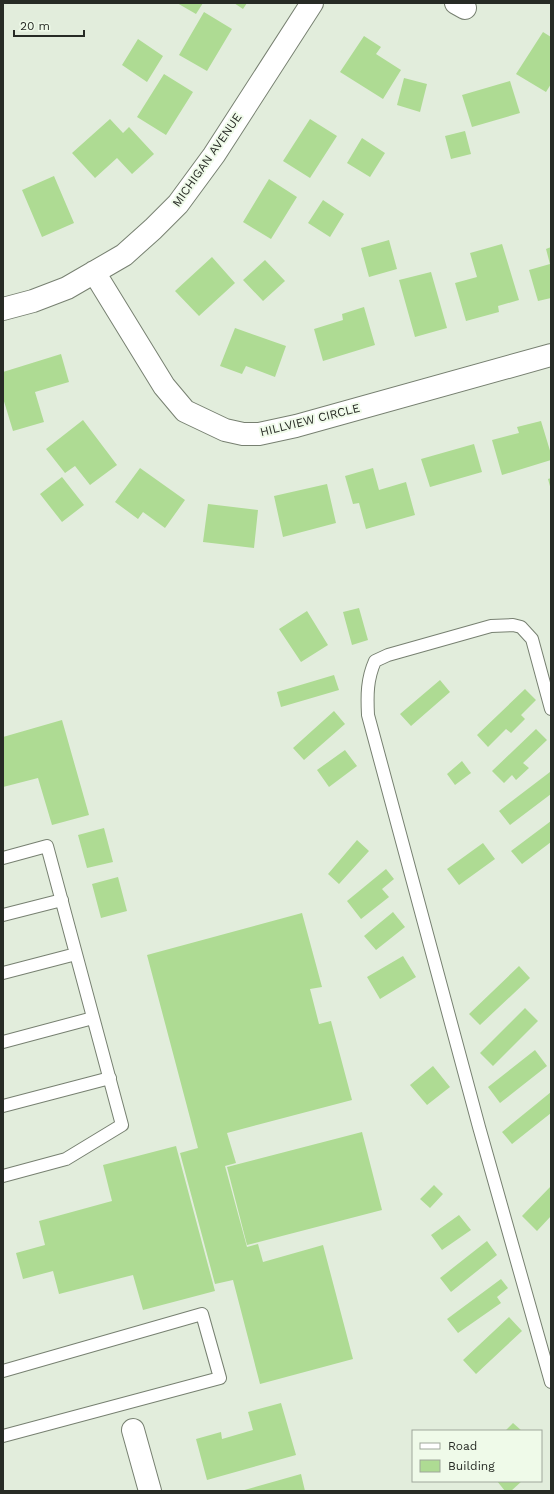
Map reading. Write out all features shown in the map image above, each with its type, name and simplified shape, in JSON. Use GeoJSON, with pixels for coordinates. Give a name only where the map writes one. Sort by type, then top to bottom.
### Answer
{"type":"FeatureCollection","features":[{"type":"Feature","properties":{"kind":"street","name":"MICHIGAN AVENUE"},"geometry":{"type":"LineString","coordinates":[[3,309],[33,302],[60,291],[124,255],[153,229],[178,204],[214,155],[312,3]]}},
{"type":"Feature","properties":{"kind":"street","name":"HILLVIEW CIRCLE"},"geometry":{"type":"LineString","coordinates":[[94,272],[164,386],[186,411],[225,430],[243,434],[258,434],[296,426],[551,355]]}},
{"type":"Feature","properties":{"kind":"street"},"geometry":{"type":"LineString","coordinates":[[133,1430],[150,1491]]}},
{"type":"Feature","properties":{"kind":"lane"},"geometry":{"type":"LineString","coordinates":[[551,709],[532,639],[521,627],[513,625],[491,626],[388,655],[375,661],[369,674],[366,690],[368,715],[477,1119],[551,1382]]}},
{"type":"Feature","properties":{"kind":"lane"},"geometry":{"type":"LineString","coordinates":[[3,858],[47,846],[122,1125],[66,1159],[3,1176]]}},
{"type":"Feature","properties":{"kind":"lane"},"geometry":{"type":"LineString","coordinates":[[3,914],[62,900]]}},
{"type":"Feature","properties":{"kind":"lane"},"geometry":{"type":"LineString","coordinates":[[3,973],[76,954]]}},
{"type":"Feature","properties":{"kind":"lane"},"geometry":{"type":"LineString","coordinates":[[3,1042],[94,1018]]}},
{"type":"Feature","properties":{"kind":"lane"},"geometry":{"type":"LineString","coordinates":[[3,1106],[110,1078]]}},
{"type":"Feature","properties":{"kind":"lane"},"geometry":{"type":"LineString","coordinates":[[3,1371],[202,1314],[220,1378],[3,1436]]}},
{"type":"Feature","properties":{"kind":"building"},"geometry":{"type":"Polygon","coordinates":[[[177,3],[203,3],[196,14],[177,3]]]}},
{"type":"Feature","properties":{"kind":"building"},"geometry":{"type":"Polygon","coordinates":[[[234,3],[247,3],[243,9],[234,3]]]}},
{"type":"Feature","properties":{"kind":"building"},"geometry":{"type":"Polygon","coordinates":[[[204,12],[232,29],[207,71],[179,55],[204,12]]]}},
{"type":"Feature","properties":{"kind":"building"},"geometry":{"type":"Polygon","coordinates":[[[543,32],[551,37],[551,84],[546,92],[516,74],[543,32]]]}},
{"type":"Feature","properties":{"kind":"building"},"geometry":{"type":"Polygon","coordinates":[[[364,36],[381,47],[376,54],[401,70],[383,99],[340,72],[364,36]]]}},
{"type":"Feature","properties":{"kind":"building"},"geometry":{"type":"Polygon","coordinates":[[[138,39],[163,56],[147,82],[122,65],[138,39]]]}},
{"type":"Feature","properties":{"kind":"building"},"geometry":{"type":"Polygon","coordinates":[[[164,74],[193,92],[166,135],[137,117],[164,74]]]}},
{"type":"Feature","properties":{"kind":"building"},"geometry":{"type":"Polygon","coordinates":[[[404,78],[427,84],[420,112],[397,105],[404,78]]]}},
{"type":"Feature","properties":{"kind":"building"},"geometry":{"type":"Polygon","coordinates":[[[510,81],[520,113],[472,127],[462,95],[510,81]]]}},
{"type":"Feature","properties":{"kind":"building"},"geometry":{"type":"Polygon","coordinates":[[[110,119],[123,133],[129,127],[154,154],[132,174],[117,158],[95,178],[72,153],[110,119]]]}},
{"type":"Feature","properties":{"kind":"building"},"geometry":{"type":"Polygon","coordinates":[[[310,119],[337,136],[310,178],[283,161],[310,119]]]}},
{"type":"Feature","properties":{"kind":"building"},"geometry":{"type":"Polygon","coordinates":[[[465,131],[471,154],[451,159],[445,136],[465,131]]]}},
{"type":"Feature","properties":{"kind":"building"},"geometry":{"type":"Polygon","coordinates":[[[362,138],[385,153],[370,177],[347,163],[362,138]]]}},
{"type":"Feature","properties":{"kind":"building"},"geometry":{"type":"Polygon","coordinates":[[[54,176],[74,223],[42,237],[22,190],[54,176]]]}},
{"type":"Feature","properties":{"kind":"building"},"geometry":{"type":"Polygon","coordinates":[[[269,179],[297,197],[271,239],[243,222],[269,179]]]}},
{"type":"Feature","properties":{"kind":"building"},"geometry":{"type":"Polygon","coordinates":[[[323,200],[344,214],[330,237],[308,223],[323,200]]]}},
{"type":"Feature","properties":{"kind":"building"},"geometry":{"type":"Polygon","coordinates":[[[389,240],[397,269],[369,277],[361,248],[389,240]]]}},
{"type":"Feature","properties":{"kind":"building"},"geometry":{"type":"Polygon","coordinates":[[[502,244],[519,300],[498,306],[499,312],[466,321],[455,283],[477,277],[470,253],[502,244]]]}},
{"type":"Feature","properties":{"kind":"building"},"geometry":{"type":"Polygon","coordinates":[[[551,247],[551,298],[538,301],[529,270],[550,264],[546,249],[551,247]]]}},
{"type":"Feature","properties":{"kind":"building"},"geometry":{"type":"Polygon","coordinates":[[[212,257],[235,283],[199,316],[175,291],[212,257]]]}},
{"type":"Feature","properties":{"kind":"building"},"geometry":{"type":"Polygon","coordinates":[[[265,260],[285,281],[263,301],[243,280],[265,260]]]}},
{"type":"Feature","properties":{"kind":"building"},"geometry":{"type":"Polygon","coordinates":[[[431,272],[447,328],[415,337],[399,280],[431,272]]]}},
{"type":"Feature","properties":{"kind":"building"},"geometry":{"type":"Polygon","coordinates":[[[364,307],[375,345],[323,361],[314,329],[343,320],[342,314],[364,307]]]}},
{"type":"Feature","properties":{"kind":"building"},"geometry":{"type":"Polygon","coordinates":[[[235,328],[286,346],[275,377],[246,366],[242,374],[220,366],[235,328]]]}},
{"type":"Feature","properties":{"kind":"building"},"geometry":{"type":"Polygon","coordinates":[[[61,354],[69,382],[35,392],[44,422],[13,431],[3,398],[3,372],[61,354]]]}},
{"type":"Feature","properties":{"kind":"building"},"geometry":{"type":"Polygon","coordinates":[[[83,420],[117,465],[90,485],[75,466],[65,473],[46,449],[83,420]]]}},
{"type":"Feature","properties":{"kind":"building"},"geometry":{"type":"Polygon","coordinates":[[[541,421],[551,454],[551,460],[502,475],[492,440],[519,433],[517,427],[541,421]]]}},
{"type":"Feature","properties":{"kind":"building"},"geometry":{"type":"Polygon","coordinates":[[[474,444],[482,472],[430,487],[421,459],[474,444]]]}},
{"type":"Feature","properties":{"kind":"building"},"geometry":{"type":"Polygon","coordinates":[[[140,468],[185,500],[165,528],[143,512],[138,519],[115,502],[140,468]]]}},
{"type":"Feature","properties":{"kind":"building"},"geometry":{"type":"Polygon","coordinates":[[[373,468],[379,490],[406,482],[415,515],[366,529],[359,503],[353,504],[345,476],[373,468]]]}},
{"type":"Feature","properties":{"kind":"building"},"geometry":{"type":"Polygon","coordinates":[[[62,477],[84,505],[62,522],[40,494],[62,477]]]}},
{"type":"Feature","properties":{"kind":"building"},"geometry":{"type":"Polygon","coordinates":[[[551,478],[551,490],[548,479],[551,478]]]}},
{"type":"Feature","properties":{"kind":"building"},"geometry":{"type":"Polygon","coordinates":[[[327,484],[336,523],[283,537],[274,496],[327,484]]]}},
{"type":"Feature","properties":{"kind":"building"},"geometry":{"type":"Polygon","coordinates":[[[208,504],[258,510],[254,548],[203,542],[208,504]]]}},
{"type":"Feature","properties":{"kind":"building"},"geometry":{"type":"Polygon","coordinates":[[[359,608],[368,640],[352,645],[343,612],[359,608]]]}},
{"type":"Feature","properties":{"kind":"building"},"geometry":{"type":"Polygon","coordinates":[[[307,611],[328,645],[301,662],[279,629],[307,611]]]}},
{"type":"Feature","properties":{"kind":"building"},"geometry":{"type":"Polygon","coordinates":[[[334,675],[339,690],[281,707],[277,692],[334,675]]]}},
{"type":"Feature","properties":{"kind":"building"},"geometry":{"type":"Polygon","coordinates":[[[440,680],[450,692],[411,726],[400,714],[440,680]]]}},
{"type":"Feature","properties":{"kind":"building"},"geometry":{"type":"Polygon","coordinates":[[[525,689],[536,700],[521,715],[525,719],[511,733],[506,729],[488,747],[477,735],[525,689]]]}},
{"type":"Feature","properties":{"kind":"building"},"geometry":{"type":"Polygon","coordinates":[[[334,711],[345,724],[304,760],[293,748],[334,711]]]}},
{"type":"Feature","properties":{"kind":"building"},"geometry":{"type":"Polygon","coordinates":[[[62,720],[89,815],[52,825],[38,778],[3,787],[3,737],[62,720]]]}},
{"type":"Feature","properties":{"kind":"building"},"geometry":{"type":"Polygon","coordinates":[[[536,729],[547,740],[523,763],[529,768],[516,780],[512,775],[504,783],[492,771],[536,729]]]}},
{"type":"Feature","properties":{"kind":"building"},"geometry":{"type":"Polygon","coordinates":[[[345,750],[357,766],[329,787],[317,770],[345,750]]]}},
{"type":"Feature","properties":{"kind":"building"},"geometry":{"type":"Polygon","coordinates":[[[462,761],[471,773],[455,785],[447,774],[462,761]]]}},
{"type":"Feature","properties":{"kind":"building"},"geometry":{"type":"Polygon","coordinates":[[[550,772],[551,794],[510,825],[499,811],[550,772]]]}},
{"type":"Feature","properties":{"kind":"building"},"geometry":{"type":"Polygon","coordinates":[[[551,821],[551,842],[522,864],[511,851],[551,821]]]}},
{"type":"Feature","properties":{"kind":"building"},"geometry":{"type":"Polygon","coordinates":[[[104,828],[113,862],[87,868],[78,835],[104,828]]]}},
{"type":"Feature","properties":{"kind":"building"},"geometry":{"type":"Polygon","coordinates":[[[357,840],[369,851],[339,884],[328,874],[357,840]]]}},
{"type":"Feature","properties":{"kind":"building"},"geometry":{"type":"Polygon","coordinates":[[[483,843],[495,859],[459,885],[447,869],[483,843]]]}},
{"type":"Feature","properties":{"kind":"building"},"geometry":{"type":"Polygon","coordinates":[[[386,869],[394,879],[382,889],[389,897],[361,919],[347,901],[386,869]]]}},
{"type":"Feature","properties":{"kind":"building"},"geometry":{"type":"Polygon","coordinates":[[[118,877],[127,911],[101,918],[92,884],[118,877]]]}},
{"type":"Feature","properties":{"kind":"building"},"geometry":{"type":"Polygon","coordinates":[[[393,912],[405,927],[376,950],[364,936],[393,912]]]}},
{"type":"Feature","properties":{"kind":"building"},"geometry":{"type":"Polygon","coordinates":[[[302,913],[322,987],[310,989],[319,1024],[331,1021],[352,1100],[227,1133],[236,1163],[225,1166],[247,1247],[258,1244],[263,1262],[323,1245],[353,1359],[260,1384],[233,1280],[215,1284],[180,1153],[198,1148],[147,955],[302,913]]]}},
{"type":"Feature","properties":{"kind":"building"},"geometry":{"type":"Polygon","coordinates":[[[403,956],[416,977],[380,999],[367,977],[403,956]]]}},
{"type":"Feature","properties":{"kind":"building"},"geometry":{"type":"Polygon","coordinates":[[[519,966],[530,978],[480,1025],[469,1014],[519,966]]]}},
{"type":"Feature","properties":{"kind":"building"},"geometry":{"type":"Polygon","coordinates":[[[525,1008],[538,1021],[493,1066],[480,1053],[525,1008]]]}},
{"type":"Feature","properties":{"kind":"building"},"geometry":{"type":"Polygon","coordinates":[[[535,1050],[547,1066],[500,1103],[488,1087],[535,1050]]]}},
{"type":"Feature","properties":{"kind":"building"},"geometry":{"type":"Polygon","coordinates":[[[433,1066],[450,1087],[427,1105],[410,1085],[433,1066]]]}},
{"type":"Feature","properties":{"kind":"building"},"geometry":{"type":"Polygon","coordinates":[[[551,1092],[551,1113],[512,1144],[502,1132],[551,1092]]]}},
{"type":"Feature","properties":{"kind":"building"},"geometry":{"type":"Polygon","coordinates":[[[362,1132],[382,1210],[247,1245],[227,1167],[362,1132]]]}},
{"type":"Feature","properties":{"kind":"building"},"geometry":{"type":"Polygon","coordinates":[[[176,1146],[215,1291],[143,1310],[133,1275],[59,1294],[53,1271],[23,1279],[16,1253],[45,1245],[39,1221],[112,1201],[103,1165],[176,1146]]]}},
{"type":"Feature","properties":{"kind":"building"},"geometry":{"type":"Polygon","coordinates":[[[434,1185],[443,1194],[430,1208],[420,1199],[434,1185]]]}},
{"type":"Feature","properties":{"kind":"building"},"geometry":{"type":"Polygon","coordinates":[[[551,1186],[551,1216],[537,1231],[522,1216],[551,1186]]]}},
{"type":"Feature","properties":{"kind":"building"},"geometry":{"type":"Polygon","coordinates":[[[459,1215],[471,1230],[442,1250],[431,1235],[459,1215]]]}},
{"type":"Feature","properties":{"kind":"building"},"geometry":{"type":"Polygon","coordinates":[[[487,1241],[497,1255],[451,1292],[440,1278],[487,1241]]]}},
{"type":"Feature","properties":{"kind":"building"},"geometry":{"type":"Polygon","coordinates":[[[501,1279],[508,1288],[497,1297],[501,1303],[458,1333],[447,1319],[501,1279]]]}},
{"type":"Feature","properties":{"kind":"building"},"geometry":{"type":"Polygon","coordinates":[[[509,1317],[522,1331],[476,1374],[463,1360],[509,1317]]]}},
{"type":"Feature","properties":{"kind":"building"},"geometry":{"type":"Polygon","coordinates":[[[281,1403],[296,1455],[207,1480],[196,1439],[221,1432],[222,1439],[253,1430],[248,1412],[281,1403]]]}},
{"type":"Feature","properties":{"kind":"building"},"geometry":{"type":"Polygon","coordinates":[[[513,1423],[521,1430],[506,1430],[513,1423]]]}},
{"type":"Feature","properties":{"kind":"building"},"geometry":{"type":"Polygon","coordinates":[[[301,1474],[305,1491],[241,1491],[301,1474]]]}},
{"type":"Feature","properties":{"kind":"building"},"geometry":{"type":"Polygon","coordinates":[[[498,1482],[521,1482],[511,1491],[505,1491],[498,1482]]]}}]}
